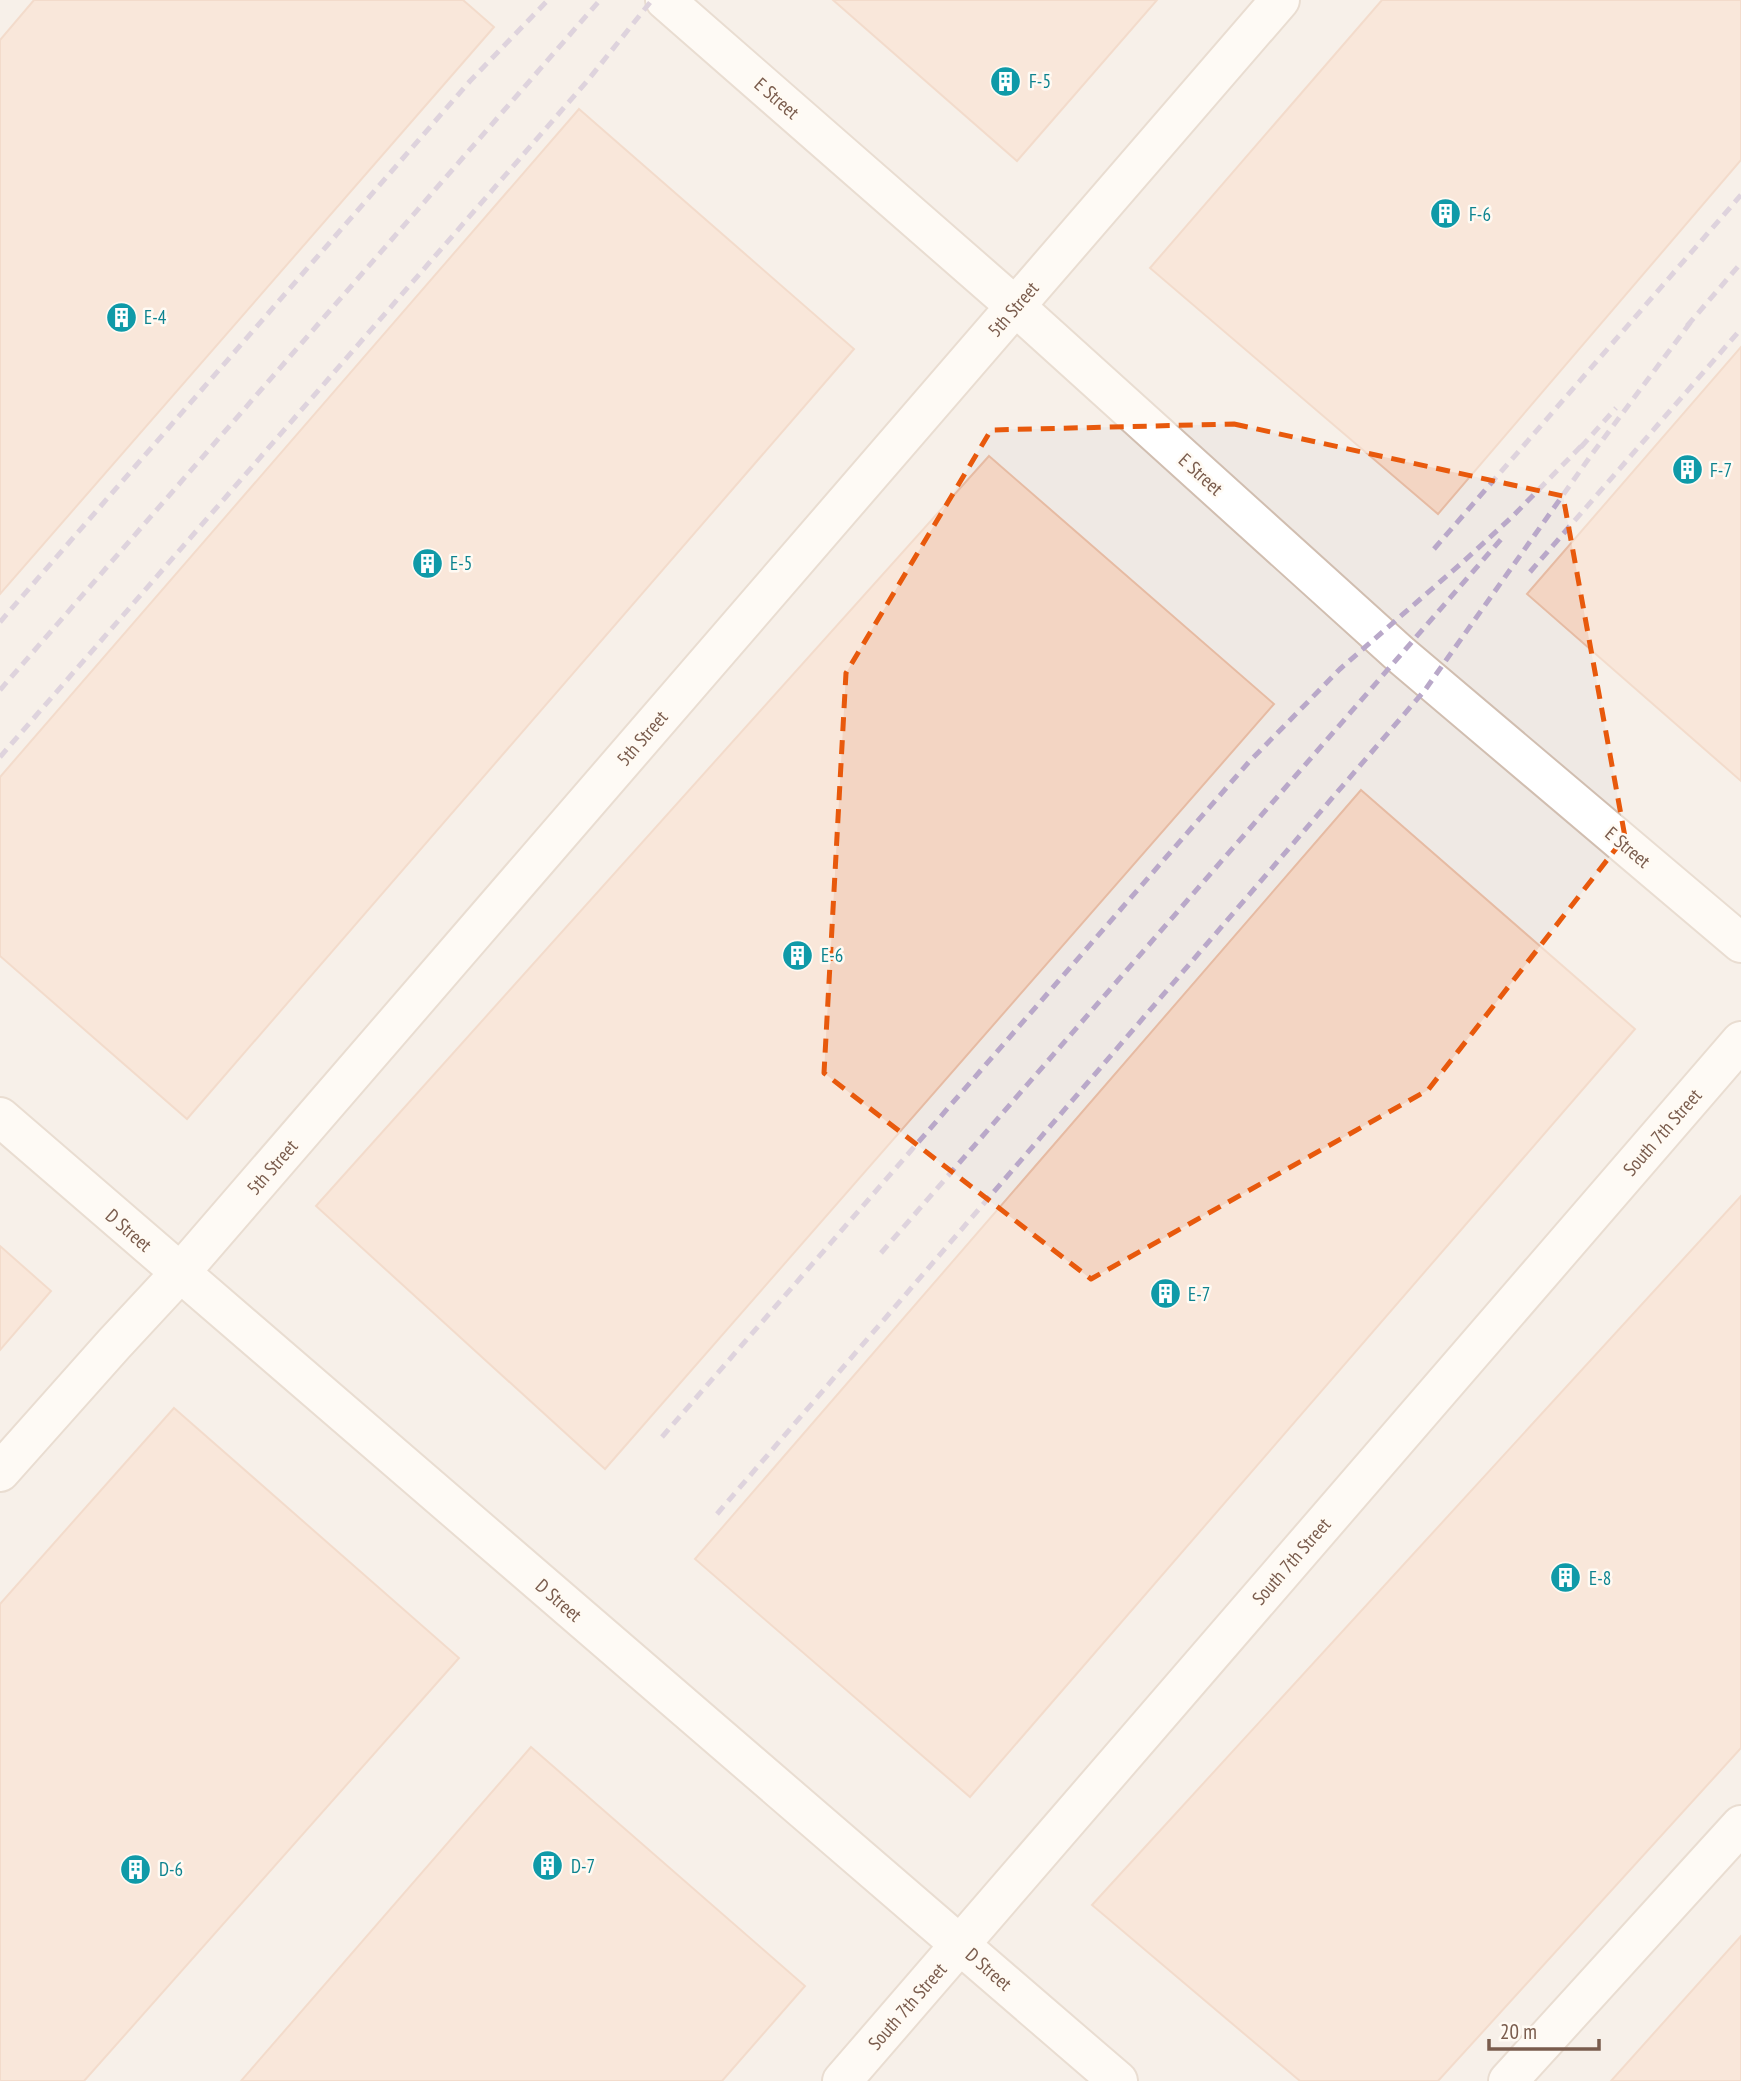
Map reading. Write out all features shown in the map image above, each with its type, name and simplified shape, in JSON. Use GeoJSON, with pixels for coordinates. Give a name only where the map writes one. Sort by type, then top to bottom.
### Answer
{"type":"FeatureCollection","features":[{"type":"Feature","properties":{"kind":"lane","name":"E Street"},"geometry":{"type":"LineString","coordinates":[[665,0],[1015,306],[1393,648],[1741,943]]}},
{"type":"Feature","properties":{"kind":"lane","name":"5th Street"},"geometry":{"type":"LineString","coordinates":[[0,1472],[180,1274],[1280,0]]}},
{"type":"Feature","properties":{"kind":"lane","name":"South 7th Street"},"geometry":{"type":"LineString","coordinates":[[842,2081],[1741,1041]]}},
{"type":"Feature","properties":{"kind":"lane","name":"D Street"},"geometry":{"type":"LineString","coordinates":[[0,1118],[1118,2081]]}},
{"type":"Feature","properties":{"kind":"lane"},"geometry":{"type":"LineString","coordinates":[[1508,2081],[1741,1825]]}},
{"type":"Feature","properties":{"kind":"highlighted area"},"geometry":{"type":"Polygon","coordinates":[[[1234,424],[1563,496],[1625,837],[1428,1090],[1091,1279],[824,1073],[846,673],[991,430],[1234,424]]]}},
{"type":"Feature","properties":{"kind":"shaded area"},"geometry":{"type":"Polygon","coordinates":[[[0,0],[1741,0],[1741,2081],[0,2081],[0,0]]]}},
{"type":"Feature","properties":{"kind":"building","name":"E-4"},"geometry":{"type":"Polygon","coordinates":[[[34,0],[463,0],[494,27],[0,594],[0,40],[34,0]]]}},
{"type":"Feature","properties":{"kind":"building","name":"F-5"},"geometry":{"type":"Polygon","coordinates":[[[833,0],[1157,0],[1017,161],[833,0]]]}},
{"type":"Feature","properties":{"kind":"building","name":"F-6"},"geometry":{"type":"Polygon","coordinates":[[[1382,0],[1741,0],[1741,160],[1438,514],[1150,268],[1382,0]]]}},
{"type":"Feature","properties":{"kind":"building","name":"E-5"},"geometry":{"type":"Polygon","coordinates":[[[579,109],[854,349],[187,1119],[0,956],[0,777],[579,109]]]}},
{"type":"Feature","properties":{"kind":"building","name":"F-7"},"geometry":{"type":"Polygon","coordinates":[[[1741,347],[1741,781],[1527,594],[1741,347]]]}},
{"type":"Feature","properties":{"kind":"building","name":"E-6"},"geometry":{"type":"Polygon","coordinates":[[[989,456],[1274,704],[605,1469],[316,1206],[989,456]]]}},
{"type":"Feature","properties":{"kind":"building","name":"E-7"},"geometry":{"type":"Polygon","coordinates":[[[1361,790],[1635,1029],[970,1797],[695,1559],[1361,790]]]}},
{"type":"Feature","properties":{"kind":"building","name":"E-8"},"geometry":{"type":"Polygon","coordinates":[[[1741,1196],[1741,1748],[1438,2081],[1300,2081],[1092,1905],[1741,1196]]]}},
{"type":"Feature","properties":{"kind":"building"},"geometry":{"type":"Polygon","coordinates":[[[0,1246],[51,1291],[0,1350],[0,1246]]]}},
{"type":"Feature","properties":{"kind":"building","name":"D-6"},"geometry":{"type":"Polygon","coordinates":[[[174,1408],[459,1658],[84,2081],[0,2081],[0,1604],[174,1408]]]}},
{"type":"Feature","properties":{"kind":"building","name":"D-7"},"geometry":{"type":"Polygon","coordinates":[[[531,1747],[805,1986],[722,2081],[241,2081],[531,1747]]]}},
{"type":"Feature","properties":{"kind":"building"},"geometry":{"type":"Polygon","coordinates":[[[1741,1936],[1741,2081],[1611,2081],[1741,1936]]]}},
{"type":"Feature","properties":{"kind":"railway"},"geometry":{"type":"LineString","coordinates":[[0,622],[470,81],[548,0]]}},
{"type":"Feature","properties":{"kind":"railway"},"geometry":{"type":"LineString","coordinates":[[0,690],[600,0]]}},
{"type":"Feature","properties":{"kind":"railway"},"geometry":{"type":"LineString","coordinates":[[0,757],[588,80],[652,0]]}},
{"type":"Feature","properties":{"kind":"railway"},"geometry":{"type":"LineString","coordinates":[[1434,549],[1741,195]]}},
{"type":"Feature","properties":{"kind":"railway"},"geometry":{"type":"LineString","coordinates":[[1687,326],[1741,263]]}},
{"type":"Feature","properties":{"kind":"railway"},"geometry":{"type":"LineString","coordinates":[[717,1514],[1425,690],[1592,454],[1693,319]]}},
{"type":"Feature","properties":{"kind":"railway"},"geometry":{"type":"LineString","coordinates":[[1530,572],[1741,329]]}},
{"type":"Feature","properties":{"kind":"railway"},"geometry":{"type":"LineString","coordinates":[[1581,447],[1616,408]]}},
{"type":"Feature","properties":{"kind":"railway"},"geometry":{"type":"LineString","coordinates":[[662,1437],[1248,763],[1340,669],[1513,516],[1586,441]]}},
{"type":"Feature","properties":{"kind":"railway"},"geometry":{"type":"LineString","coordinates":[[881,1253],[1503,537]]}},
{"type":"Feature","properties":{"kind":"place","name":"F-5"},"geometry":{"type":"Point","coordinates":[1006,81]}},
{"type":"Feature","properties":{"kind":"place","name":"F-6"},"geometry":{"type":"Point","coordinates":[1446,214]}},
{"type":"Feature","properties":{"kind":"place","name":"E-4"},"geometry":{"type":"Point","coordinates":[121,317]}},
{"type":"Feature","properties":{"kind":"place","name":"F-7"},"geometry":{"type":"Point","coordinates":[1687,470]}},
{"type":"Feature","properties":{"kind":"place","name":"E-5"},"geometry":{"type":"Point","coordinates":[427,563]}},
{"type":"Feature","properties":{"kind":"place","name":"E-6"},"geometry":{"type":"Point","coordinates":[798,955]}},
{"type":"Feature","properties":{"kind":"place","name":"E-7"},"geometry":{"type":"Point","coordinates":[1165,1294]}},
{"type":"Feature","properties":{"kind":"place","name":"E-8"},"geometry":{"type":"Point","coordinates":[1566,1578]}},
{"type":"Feature","properties":{"kind":"place","name":"D-7"},"geometry":{"type":"Point","coordinates":[548,1866]}},
{"type":"Feature","properties":{"kind":"place","name":"D-6"},"geometry":{"type":"Point","coordinates":[136,1869]}}]}
